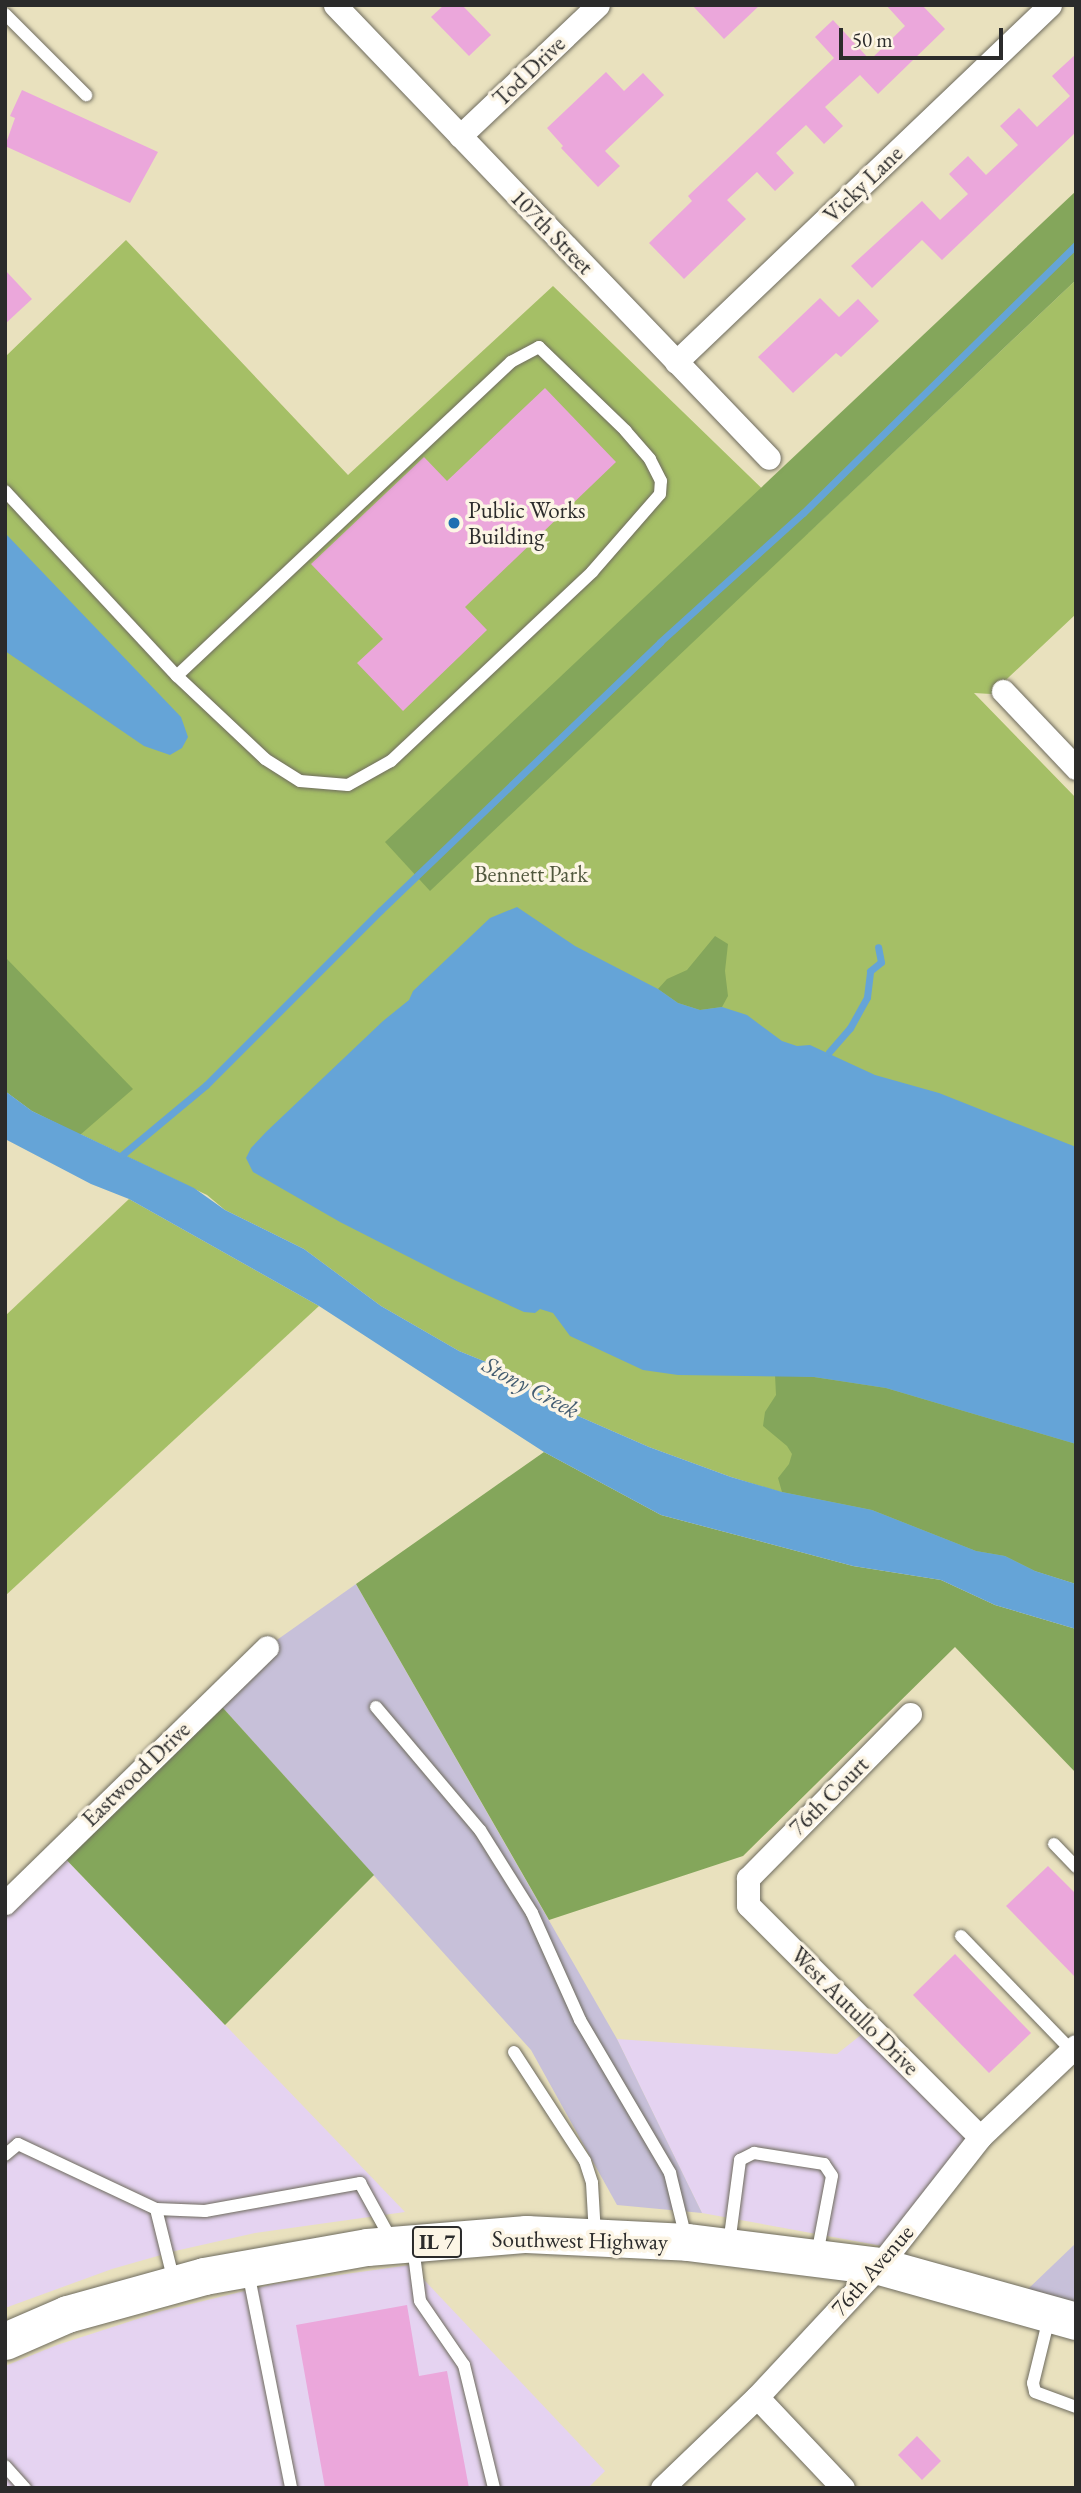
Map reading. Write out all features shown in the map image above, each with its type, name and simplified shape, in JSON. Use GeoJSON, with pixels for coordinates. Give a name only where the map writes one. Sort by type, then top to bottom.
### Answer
{"type":"FeatureCollection","features":[{"type":"Feature","properties":{"kind":"main road","name":"Southwest Highway"},"geometry":{"type":"LineString","coordinates":[[5,2341],[67,2314],[174,2285],[247,2269],[403,2244],[526,2234],[687,2242],[879,2266],[1063,2318]]}},
{"type":"Feature","properties":{"kind":"street","name":"107th Street"},"geometry":{"type":"LineString","coordinates":[[335,5],[769,458]]}},
{"type":"Feature","properties":{"kind":"street","name":"Tod Drive"},"geometry":{"type":"LineString","coordinates":[[460,136],[598,5]]}},
{"type":"Feature","properties":{"kind":"street","name":"Vicky Lane"},"geometry":{"type":"LineString","coordinates":[[676,362],[1050,5]]}},
{"type":"Feature","properties":{"kind":"street"},"geometry":{"type":"LineString","coordinates":[[1003,691],[1076,768]]}},
{"type":"Feature","properties":{"kind":"street","name":"Eastwood Drive"},"geometry":{"type":"LineString","coordinates":[[5,1903],[267,1647]]}},
{"type":"Feature","properties":{"kind":"street","name":"76th Court"},"geometry":{"type":"LineString","coordinates":[[748,1878],[910,1714]]}},
{"type":"Feature","properties":{"kind":"street","name":"West Autullo Drive"},"geometry":{"type":"LineString","coordinates":[[748,1878],[748,1905],[980,2137]]}},
{"type":"Feature","properties":{"kind":"street","name":"76th Avenue"},"geometry":{"type":"LineString","coordinates":[[662,2488],[757,2396],[879,2266],[980,2137],[1073,2048]]}},
{"type":"Feature","properties":{"kind":"street"},"geometry":{"type":"LineString","coordinates":[[757,2396],[843,2488]]}},
{"type":"Feature","properties":{"kind":"lane"},"geometry":{"type":"LineString","coordinates":[[5,14],[86,95]]}},
{"type":"Feature","properties":{"kind":"lane"},"geometry":{"type":"LineString","coordinates":[[5,491],[177,676],[265,759],[300,781],[348,785],[391,761],[592,572],[660,494],[661,481],[650,459],[626,431],[539,347],[511,362],[177,676]]}},
{"type":"Feature","properties":{"kind":"lane"},"geometry":{"type":"LineString","coordinates":[[376,1707],[480,1830],[532,1913],[580,2020],[670,2173],[687,2242]]}},
{"type":"Feature","properties":{"kind":"lane"},"geometry":{"type":"LineString","coordinates":[[1054,1844],[1076,1867]]}},
{"type":"Feature","properties":{"kind":"lane"},"geometry":{"type":"LineString","coordinates":[[961,1936],[1073,2048]]}},
{"type":"Feature","properties":{"kind":"lane"},"geometry":{"type":"LineString","coordinates":[[513,2052],[585,2161],[592,2183],[595,2238]]}},
{"type":"Feature","properties":{"kind":"lane"},"geometry":{"type":"LineString","coordinates":[[5,2155],[18,2144],[156,2209],[205,2211],[360,2183],[403,2244],[420,2301],[464,2365],[494,2488]]}},
{"type":"Feature","properties":{"kind":"lane"},"geometry":{"type":"LineString","coordinates":[[729,2247],[740,2161],[754,2153],[824,2164],[832,2176],[817,2258]]}},
{"type":"Feature","properties":{"kind":"lane"},"geometry":{"type":"LineString","coordinates":[[156,2209],[174,2285]]}},
{"type":"Feature","properties":{"kind":"lane"},"geometry":{"type":"LineString","coordinates":[[247,2269],[291,2488]]}},
{"type":"Feature","properties":{"kind":"lane"},"geometry":{"type":"LineString","coordinates":[[1063,2318],[1033,2383],[1035,2392],[1076,2407]]}},
{"type":"Feature","properties":{"kind":"lane"},"geometry":{"type":"LineString","coordinates":[[5,2466],[25,2488]]}},
{"type":"Feature","properties":{"kind":"shaded area"},"geometry":{"type":"Polygon","coordinates":[[[356,1584],[617,2039],[702,2213],[617,2205],[531,2050],[214,1698],[267,1647],[356,1584]]]}},
{"type":"Feature","properties":{"kind":"shaded area"},"geometry":{"type":"Polygon","coordinates":[[[58,1851],[405,2212],[255,2233],[175,2251],[112,2269],[5,2308],[5,1903],[58,1851]]]}},
{"type":"Feature","properties":{"kind":"shaded area"},"geometry":{"type":"Polygon","coordinates":[[[871,2027],[980,2137],[893,2248],[702,2213],[617,2039],[837,2054],[871,2027]]]}},
{"type":"Feature","properties":{"kind":"shaded area"},"geometry":{"type":"Polygon","coordinates":[[[1076,2243],[1076,2302],[1028,2289],[1076,2243]]]}},
{"type":"Feature","properties":{"kind":"shaded area"},"geometry":{"type":"Polygon","coordinates":[[[410,2265],[605,2471],[588,2488],[5,2488],[5,2366],[57,2345],[162,2311],[274,2284],[410,2265]]]}},
{"type":"Feature","properties":{"kind":"green space"},"geometry":{"type":"Polygon","coordinates":[[[1076,191],[1076,280],[430,891],[385,842],[1076,191]]]}},
{"type":"Feature","properties":{"kind":"green space","name":"Bennett Park"},"geometry":{"type":"Polygon","coordinates":[[[126,240],[348,475],[553,286],[808,533],[1076,280],[1076,614],[991,694],[974,693],[1076,798],[1076,1584],[731,1477],[649,1447],[578,1416],[491,1364],[459,1351],[381,1306],[304,1249],[225,1210],[207,1195],[32,1111],[5,1091],[5,357],[126,240]]]}},
{"type":"Feature","properties":{"kind":"green space"},"geometry":{"type":"Polygon","coordinates":[[[715,936],[728,944],[725,971],[728,996],[722,1007],[700,1010],[678,1003],[658,989],[667,979],[687,970],[715,936]]]}},
{"type":"Feature","properties":{"kind":"green space"},"geometry":{"type":"Polygon","coordinates":[[[5,957],[133,1089],[80,1135],[32,1111],[5,1091],[5,957]]]}},
{"type":"Feature","properties":{"kind":"green space"},"geometry":{"type":"Polygon","coordinates":[[[129,1199],[319,1306],[5,1596],[5,1316],[129,1199]]]}},
{"type":"Feature","properties":{"kind":"green space"},"geometry":{"type":"Polygon","coordinates":[[[775,1375],[814,1377],[886,1388],[1076,1444],[1076,1584],[1035,1571],[1005,1556],[976,1551],[872,1510],[782,1492],[778,1478],[789,1464],[792,1454],[787,1446],[763,1426],[765,1412],[776,1395],[775,1375]]]}},
{"type":"Feature","properties":{"kind":"green space"},"geometry":{"type":"Polygon","coordinates":[[[544,1452],[661,1515],[853,1566],[941,1580],[995,1605],[1076,1629],[1076,1773],[955,1647],[743,1856],[549,1920],[356,1584],[544,1452]]]}},
{"type":"Feature","properties":{"kind":"green space"},"geometry":{"type":"Polygon","coordinates":[[[214,1698],[374,1875],[225,2025],[58,1851],[214,1698]]]}},
{"type":"Feature","properties":{"kind":"water"},"geometry":{"type":"Polygon","coordinates":[[[5,533],[181,717],[188,737],[182,748],[170,755],[144,746],[5,651],[5,533]]]}},
{"type":"Feature","properties":{"kind":"water"},"geometry":{"type":"Polygon","coordinates":[[[517,907],[575,946],[658,989],[678,1003],[700,1010],[722,1007],[747,1015],[782,1041],[797,1046],[810,1045],[875,1075],[939,1093],[1076,1147],[1076,1444],[886,1388],[814,1377],[678,1375],[643,1370],[570,1336],[553,1313],[540,1309],[535,1313],[524,1312],[450,1278],[340,1222],[253,1172],[246,1158],[251,1148],[266,1132],[383,1021],[409,1000],[413,991],[490,918],[517,907]]]}},
{"type":"Feature","properties":{"kind":"water"},"geometry":{"type":"Polygon","coordinates":[[[5,1091],[32,1111],[194,1188],[225,1210],[304,1249],[381,1306],[459,1351],[491,1364],[578,1416],[649,1447],[731,1477],[782,1492],[872,1510],[976,1551],[1005,1556],[1035,1571],[1076,1584],[1076,1629],[995,1605],[941,1580],[853,1566],[661,1515],[544,1452],[319,1306],[129,1199],[91,1184],[5,1139],[5,1091]]]}},
{"type":"Feature","properties":{"kind":"building"},"geometry":{"type":"Polygon","coordinates":[[[444,5],[462,5],[491,35],[469,56],[431,17],[444,5]]]}},
{"type":"Feature","properties":{"kind":"building"},"geometry":{"type":"Polygon","coordinates":[[[692,5],[760,5],[724,39],[692,5]]]}},
{"type":"Feature","properties":{"kind":"building"},"geometry":{"type":"Polygon","coordinates":[[[886,5],[922,5],[945,29],[878,94],[860,75],[825,107],[843,126],[824,144],[806,125],[776,153],[794,173],[775,191],[757,172],[727,200],[746,219],[684,279],[649,243],[692,201],[688,196],[834,58],[815,37],[833,20],[870,60],[905,26],[886,5]]]}},
{"type":"Feature","properties":{"kind":"building"},"geometry":{"type":"Polygon","coordinates":[[[1076,54],[1076,132],[942,260],[922,240],[872,288],[851,266],[922,201],[940,220],[968,194],[949,174],[968,156],[986,175],[1018,145],[1000,126],[1019,108],[1037,127],[1070,96],[1052,76],[1076,54]]]}},
{"type":"Feature","properties":{"kind":"building"},"geometry":{"type":"Polygon","coordinates":[[[606,72],[624,91],[643,73],[664,95],[605,151],[620,166],[598,187],[561,148],[563,146],[547,128],[606,72]]]}},
{"type":"Feature","properties":{"kind":"building"},"geometry":{"type":"Polygon","coordinates":[[[22,90],[158,152],[130,203],[5,146],[15,118],[10,116],[22,90]]]}},
{"type":"Feature","properties":{"kind":"building"},"geometry":{"type":"Polygon","coordinates":[[[5,270],[32,299],[5,324],[5,270]]]}},
{"type":"Feature","properties":{"kind":"building"},"geometry":{"type":"Polygon","coordinates":[[[820,298],[839,317],[858,299],[879,321],[841,357],[836,353],[793,393],[758,357],[820,298]]]}},
{"type":"Feature","properties":{"kind":"building","name":"Public Works Building"},"geometry":{"type":"Polygon","coordinates":[[[545,388],[616,462],[465,607],[487,630],[403,711],[357,663],[383,639],[311,564],[424,457],[447,481],[545,388]]]}},
{"type":"Feature","properties":{"kind":"building"},"geometry":{"type":"Polygon","coordinates":[[[1048,1866],[1076,1894],[1076,1978],[1006,1906],[1048,1866]]]}},
{"type":"Feature","properties":{"kind":"building"},"geometry":{"type":"Polygon","coordinates":[[[955,1954],[1031,2033],[989,2073],[913,1995],[955,1954]]]}},
{"type":"Feature","properties":{"kind":"building"},"geometry":{"type":"Polygon","coordinates":[[[407,2305],[419,2376],[447,2371],[469,2488],[325,2488],[296,2325],[407,2305]]]}},
{"type":"Feature","properties":{"kind":"building"},"geometry":{"type":"Polygon","coordinates":[[[917,2436],[941,2461],[922,2480],[898,2455],[917,2436]]]}},
{"type":"Feature","properties":{"kind":"waterway"},"geometry":{"type":"LineString","coordinates":[[122,1155],[206,1085],[381,910],[660,642],[803,513],[1076,245]]}},
{"type":"Feature","properties":{"kind":"waterway"},"geometry":{"type":"LineString","coordinates":[[829,1052],[850,1028],[867,997],[870,971],[881,962],[878,947]]}},
{"type":"Feature","properties":{"kind":"place","name":"Public Works Building"},"geometry":{"type":"Point","coordinates":[454,523]}},
{"type":"Feature","properties":{"kind":"water label","name":"Stony Creek"},"geometry":{"type":"Point","coordinates":[531,1387]}}]}
